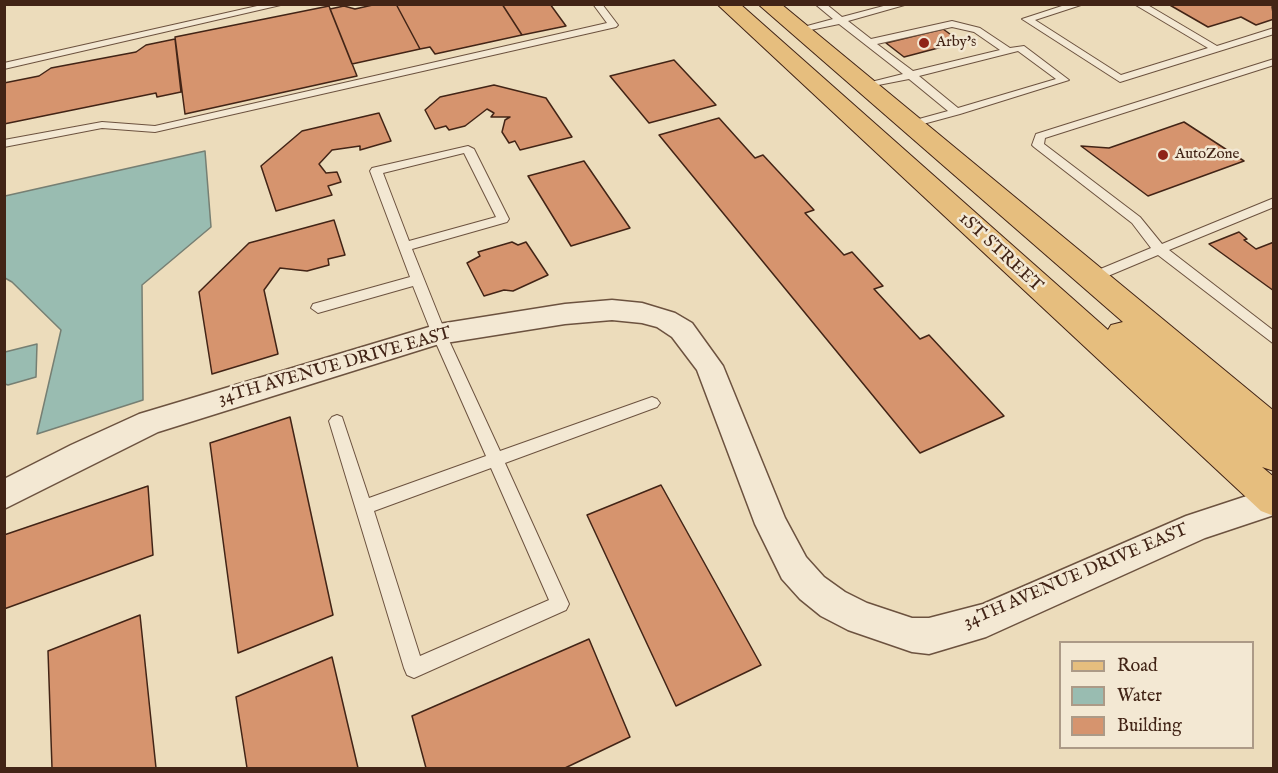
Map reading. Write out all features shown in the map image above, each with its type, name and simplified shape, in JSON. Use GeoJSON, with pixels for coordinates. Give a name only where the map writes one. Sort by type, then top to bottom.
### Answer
{"type":"FeatureCollection","features":[{"type":"Feature","properties":{"kind":"main road","name":"1ST STREET"},"geometry":{"type":"LineString","coordinates":[[727,4],[1274,501]]}},
{"type":"Feature","properties":{"kind":"main road"},"geometry":{"type":"LineString","coordinates":[[768,4],[1274,432]]}},
{"type":"Feature","properties":{"kind":"main road"},"geometry":{"type":"LineString","coordinates":[[916,176],[987,216],[1244,439],[1274,456]]}},
{"type":"Feature","properties":{"kind":"street","name":"34TH AVENUE DRIVE EAST"},"geometry":{"type":"LineString","coordinates":[[4,495],[82,454],[149,423],[439,334],[565,314],[612,310],[642,313],[666,320],[682,330],[709,366],[771,524],[794,568],[812,588],[833,604],[860,618],[912,635],[929,636],[986,620],[1197,526],[1274,501]]}},
{"type":"Feature","properties":{"kind":"lane"},"geometry":{"type":"LineString","coordinates":[[4,66],[281,4]]}},
{"type":"Feature","properties":{"kind":"lane"},"geometry":{"type":"LineString","coordinates":[[4,144],[102,126],[155,129],[613,25],[597,4]]}},
{"type":"Feature","properties":{"kind":"lane"},"geometry":{"type":"LineString","coordinates":[[819,4],[839,21],[871,42],[956,112]]}},
{"type":"Feature","properties":{"kind":"lane"},"geometry":{"type":"LineString","coordinates":[[799,31],[904,4]]}},
{"type":"Feature","properties":{"kind":"lane"},"geometry":{"type":"LineString","coordinates":[[1080,4],[1027,19],[1120,79],[1274,31]]}},
{"type":"Feature","properties":{"kind":"lane"},"geometry":{"type":"LineString","coordinates":[[1138,4],[1216,49]]}},
{"type":"Feature","properties":{"kind":"lane"},"geometry":{"type":"LineString","coordinates":[[871,42],[952,24],[977,30],[1008,51]]}},
{"type":"Feature","properties":{"kind":"lane"},"geometry":{"type":"LineString","coordinates":[[867,86],[1020,48],[1064,80],[912,124]]}},
{"type":"Feature","properties":{"kind":"lane"},"geometry":{"type":"LineString","coordinates":[[1274,62],[1040,136],[1038,145],[1136,220],[1160,250],[1274,339]]}},
{"type":"Feature","properties":{"kind":"lane"},"geometry":{"type":"LineString","coordinates":[[337,422],[414,668],[560,604],[439,334],[405,247],[376,171],[468,149],[502,219],[405,247]]}},
{"type":"Feature","properties":{"kind":"lane"},"geometry":{"type":"LineString","coordinates":[[1091,278],[1274,202]]}},
{"type":"Feature","properties":{"kind":"lane"},"geometry":{"type":"LineString","coordinates":[[318,308],[418,280]]}},
{"type":"Feature","properties":{"kind":"lane"},"geometry":{"type":"LineString","coordinates":[[365,507],[652,403]]}},
{"type":"Feature","properties":{"kind":"water"},"geometry":{"type":"Polygon","coordinates":[[[205,151],[211,227],[142,285],[143,400],[37,434],[61,330],[12,282],[5,278],[5,196],[205,151]]]}},
{"type":"Feature","properties":{"kind":"water"},"geometry":{"type":"Polygon","coordinates":[[[37,344],[36,377],[5,384],[5,352],[37,344]]]}},
{"type":"Feature","properties":{"kind":"building"},"geometry":{"type":"Polygon","coordinates":[[[377,4],[396,4],[420,49],[352,64],[330,9],[344,6],[355,9],[377,4]]]}},
{"type":"Feature","properties":{"kind":"building"},"geometry":{"type":"Polygon","coordinates":[[[396,4],[502,4],[522,35],[435,54],[430,47],[420,49],[396,4]]]}},
{"type":"Feature","properties":{"kind":"building"},"geometry":{"type":"Polygon","coordinates":[[[502,4],[550,4],[566,26],[522,35],[502,4]]]}},
{"type":"Feature","properties":{"kind":"building"},"geometry":{"type":"Polygon","coordinates":[[[1168,4],[1274,4],[1272,7],[1274,19],[1256,25],[1241,17],[1208,27],[1168,4]]]}},
{"type":"Feature","properties":{"kind":"building"},"geometry":{"type":"Polygon","coordinates":[[[329,6],[357,76],[185,114],[175,37],[329,6]]]}},
{"type":"Feature","properties":{"kind":"building","name":"Arby's"},"geometry":{"type":"Polygon","coordinates":[[[943,29],[961,42],[904,57],[886,43],[943,29]]]}},
{"type":"Feature","properties":{"kind":"building"},"geometry":{"type":"Polygon","coordinates":[[[175,39],[181,92],[157,97],[156,93],[4,124],[4,83],[39,76],[51,68],[136,52],[146,45],[175,39]]]}},
{"type":"Feature","properties":{"kind":"building"},"geometry":{"type":"Polygon","coordinates":[[[674,60],[716,105],[649,123],[610,76],[674,60]]]}},
{"type":"Feature","properties":{"kind":"building"},"geometry":{"type":"Polygon","coordinates":[[[494,85],[546,98],[572,137],[520,150],[515,141],[509,143],[502,132],[505,120],[510,117],[491,117],[494,113],[487,109],[465,126],[449,130],[446,126],[435,129],[425,110],[440,97],[494,85]]]}},
{"type":"Feature","properties":{"kind":"building"},"geometry":{"type":"Polygon","coordinates":[[[379,113],[391,141],[360,150],[360,146],[332,150],[319,164],[326,173],[337,172],[341,182],[328,186],[332,195],[276,211],[261,166],[302,131],[379,113]]]}},
{"type":"Feature","properties":{"kind":"building"},"geometry":{"type":"Polygon","coordinates":[[[719,118],[755,158],[763,155],[814,210],[805,213],[844,255],[852,252],[883,286],[874,289],[920,339],[929,335],[1004,416],[920,453],[659,135],[719,118]]]}},
{"type":"Feature","properties":{"kind":"building","name":"AutoZone"},"geometry":{"type":"Polygon","coordinates":[[[1184,122],[1244,161],[1148,196],[1081,146],[1109,148],[1184,122]]]}},
{"type":"Feature","properties":{"kind":"building"},"geometry":{"type":"Polygon","coordinates":[[[584,161],[630,228],[571,246],[528,176],[584,161]]]}},
{"type":"Feature","properties":{"kind":"building"},"geometry":{"type":"Polygon","coordinates":[[[334,220],[345,255],[328,259],[329,265],[307,271],[280,268],[264,290],[278,354],[212,374],[199,292],[249,243],[334,220]]]}},
{"type":"Feature","properties":{"kind":"building"},"geometry":{"type":"Polygon","coordinates":[[[1239,232],[1247,239],[1244,240],[1256,249],[1274,242],[1274,291],[1209,244],[1239,232]]]}},
{"type":"Feature","properties":{"kind":"building"},"geometry":{"type":"Polygon","coordinates":[[[512,242],[518,245],[526,242],[548,275],[513,291],[504,290],[484,296],[467,263],[480,256],[478,252],[512,242]]]}},
{"type":"Feature","properties":{"kind":"building"},"geometry":{"type":"Polygon","coordinates":[[[290,417],[333,615],[238,653],[210,443],[290,417]]]}},
{"type":"Feature","properties":{"kind":"building"},"geometry":{"type":"Polygon","coordinates":[[[661,485],[761,665],[676,706],[587,515],[661,485]]]}},
{"type":"Feature","properties":{"kind":"building"},"geometry":{"type":"Polygon","coordinates":[[[148,486],[153,555],[4,609],[4,535],[148,486]]]}},
{"type":"Feature","properties":{"kind":"building"},"geometry":{"type":"Polygon","coordinates":[[[140,615],[156,768],[52,768],[48,651],[140,615]]]}},
{"type":"Feature","properties":{"kind":"building"},"geometry":{"type":"Polygon","coordinates":[[[589,639],[630,737],[565,768],[426,768],[412,716],[589,639]]]}},
{"type":"Feature","properties":{"kind":"building"},"geometry":{"type":"Polygon","coordinates":[[[332,657],[358,768],[247,768],[236,697],[332,657]]]}},
{"type":"Feature","properties":{"kind":"place","name":"Arby's"},"geometry":{"type":"Point","coordinates":[924,43]}},
{"type":"Feature","properties":{"kind":"place","name":"AutoZone"},"geometry":{"type":"Point","coordinates":[1163,155]}}]}
